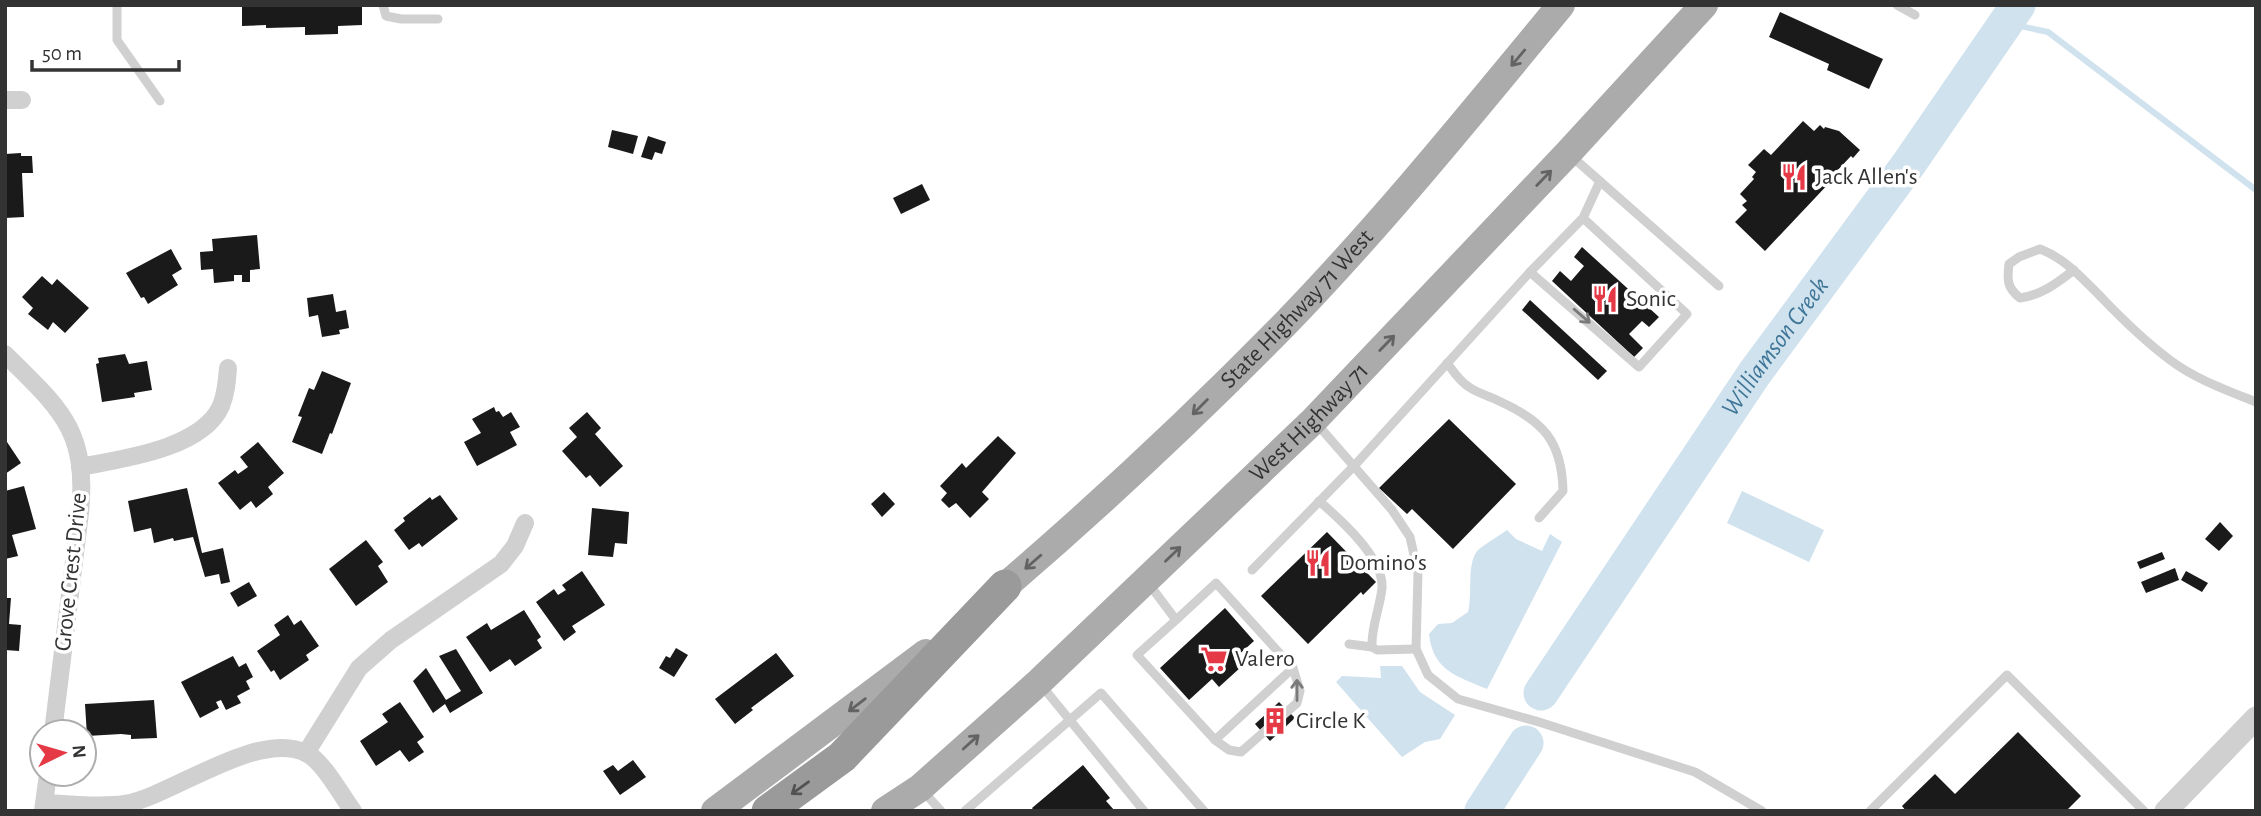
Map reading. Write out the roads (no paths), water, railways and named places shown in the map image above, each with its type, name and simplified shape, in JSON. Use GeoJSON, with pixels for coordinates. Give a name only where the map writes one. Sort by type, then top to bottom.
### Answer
{"type":"FeatureCollection","features":[{"type":"Feature","properties":{"kind":"highway"},"geometry":{"type":"LineString","coordinates":[[768,811],[842,757],[1005,586]]}},
{"type":"Feature","properties":{"kind":"main road","name":"State Highway 71 West"},"geometry":{"type":"LineString","coordinates":[[716,811],[930,651],[1157,450],[1285,324],[1426,168],[1562,5]]}},
{"type":"Feature","properties":{"kind":"main road","name":"West Highway 71"},"geometry":{"type":"LineString","coordinates":[[886,811],[920,788],[1039,682],[1313,421],[1568,153],[1704,5]]}},
{"type":"Feature","properties":{"kind":"street","name":"Grove Crest Drive"},"geometry":{"type":"LineString","coordinates":[[5,354],[56,405],[69,425],[80,467],[80,513],[55,718]]}},
{"type":"Feature","properties":{"kind":"street"},"geometry":{"type":"LineString","coordinates":[[80,467],[141,456],[174,445],[195,433],[213,418],[220,408],[226,392],[228,368]]}},
{"type":"Feature","properties":{"kind":"street"},"geometry":{"type":"LineString","coordinates":[[306,753],[359,668],[391,640],[501,564],[515,546],[525,523]]}},
{"type":"Feature","properties":{"kind":"street"},"geometry":{"type":"LineString","coordinates":[[2166,811],[2256,718]]}},
{"type":"Feature","properties":{"kind":"street"},"geometry":{"type":"LineString","coordinates":[[46,788],[44,807],[125,804],[146,798],[192,775],[234,759],[270,750],[289,750],[306,753],[321,766],[353,811]]}},
{"type":"Feature","properties":{"kind":"lane"},"geometry":{"type":"LineString","coordinates":[[117,5],[117,40],[160,101]]}},
{"type":"Feature","properties":{"kind":"lane"},"geometry":{"type":"LineString","coordinates":[[383,5],[386,16],[401,19],[438,19]]}},
{"type":"Feature","properties":{"kind":"lane"},"geometry":{"type":"LineString","coordinates":[[1897,5],[1915,15]]}},
{"type":"Feature","properties":{"kind":"lane"},"geometry":{"type":"LineString","coordinates":[[1568,153],[1719,286]]}},
{"type":"Feature","properties":{"kind":"lane"},"geometry":{"type":"LineString","coordinates":[[1252,570],[1355,465],[1530,272],[1583,218],[1600,181]]}},
{"type":"Feature","properties":{"kind":"lane"},"geometry":{"type":"LineString","coordinates":[[1530,272],[1640,366],[1687,314],[1583,218]]}},
{"type":"Feature","properties":{"kind":"lane"},"geometry":{"type":"LineString","coordinates":[[2074,270],[2048,289],[2031,297],[2020,298],[2010,290],[2007,279],[2010,264],[2019,257],[2040,249],[2058,256],[2074,270],[2119,315],[2170,360],[2210,384],[2256,402]]}},
{"type":"Feature","properties":{"kind":"lane"},"geometry":{"type":"LineString","coordinates":[[1447,363],[1467,387],[1529,416],[1547,434],[1558,452],[1563,470],[1563,491],[1539,518]]}},
{"type":"Feature","properties":{"kind":"lane"},"geometry":{"type":"LineString","coordinates":[[1313,421],[1355,465],[1410,537],[1418,573],[1416,649],[1428,675],[1458,699],[1695,772],[1762,811]]}},
{"type":"Feature","properties":{"kind":"lane"},"geometry":{"type":"LineString","coordinates":[[1319,501],[1342,521],[1373,558],[1382,584],[1372,647]]}},
{"type":"Feature","properties":{"kind":"lane"},"geometry":{"type":"LineString","coordinates":[[1146,580],[1176,620]]}},
{"type":"Feature","properties":{"kind":"lane"},"geometry":{"type":"LineString","coordinates":[[1216,583],[1293,667],[1300,691],[1297,703],[1241,752],[1229,750],[1215,740],[1137,655],[1176,620],[1216,583]]}},
{"type":"Feature","properties":{"kind":"lane"},"geometry":{"type":"LineString","coordinates":[[1349,644],[1377,650],[1416,649]]}},
{"type":"Feature","properties":{"kind":"lane"},"geometry":{"type":"LineString","coordinates":[[1215,740],[1293,667]]}},
{"type":"Feature","properties":{"kind":"lane"},"geometry":{"type":"LineString","coordinates":[[1870,811],[2007,675],[2144,811]]}},
{"type":"Feature","properties":{"kind":"lane"},"geometry":{"type":"LineString","coordinates":[[1039,682],[1144,811]]}},
{"type":"Feature","properties":{"kind":"lane"},"geometry":{"type":"LineString","coordinates":[[965,811],[1101,692],[1204,811]]}},
{"type":"Feature","properties":{"kind":"lane"},"geometry":{"type":"LineString","coordinates":[[920,788],[941,811]]}},
{"type":"Feature","properties":{"kind":"water"},"geometry":{"type":"Polygon","coordinates":[[[1742,491],[1824,530],[1809,562],[1727,523],[1742,491]]]}},
{"type":"Feature","properties":{"kind":"water"},"geometry":{"type":"Polygon","coordinates":[[[1507,530],[1516,539],[1542,551],[1550,534],[1562,542],[1487,689],[1457,676],[1441,664],[1431,646],[1429,634],[1438,624],[1452,623],[1468,612],[1474,556],[1481,547],[1507,530]]]}},
{"type":"Feature","properties":{"kind":"water"},"geometry":{"type":"Polygon","coordinates":[[[1380,666],[1402,666],[1420,692],[1455,715],[1440,739],[1425,742],[1402,757],[1336,682],[1342,676],[1381,678],[1380,666]]]}},
{"type":"Feature","properties":{"kind":"waterway","name":"Williamson Creek"},"geometry":{"type":"LineString","coordinates":[[1541,693],[1754,374],[1908,165],[2018,5]]}},
{"type":"Feature","properties":{"kind":"waterway"},"geometry":{"type":"LineString","coordinates":[[2006,23],[2048,32],[2256,190]]}},
{"type":"Feature","properties":{"kind":"waterway","name":"Williamson Creek"},"geometry":{"type":"LineString","coordinates":[[1482,811],[1526,743]]}},
{"type":"Feature","properties":{"kind":"place","name":"Jack Allen's"},"geometry":{"type":"Point","coordinates":[1794,177]}},
{"type":"Feature","properties":{"kind":"place","name":"Sonic"},"geometry":{"type":"Point","coordinates":[1605,299]}},
{"type":"Feature","properties":{"kind":"place","name":"Domino's"},"geometry":{"type":"Point","coordinates":[1318,563]}},
{"type":"Feature","properties":{"kind":"place","name":"Valero"},"geometry":{"type":"Point","coordinates":[1214,659]}},
{"type":"Feature","properties":{"kind":"place","name":"Circle K"},"geometry":{"type":"Point","coordinates":[1275,721]}}]}
